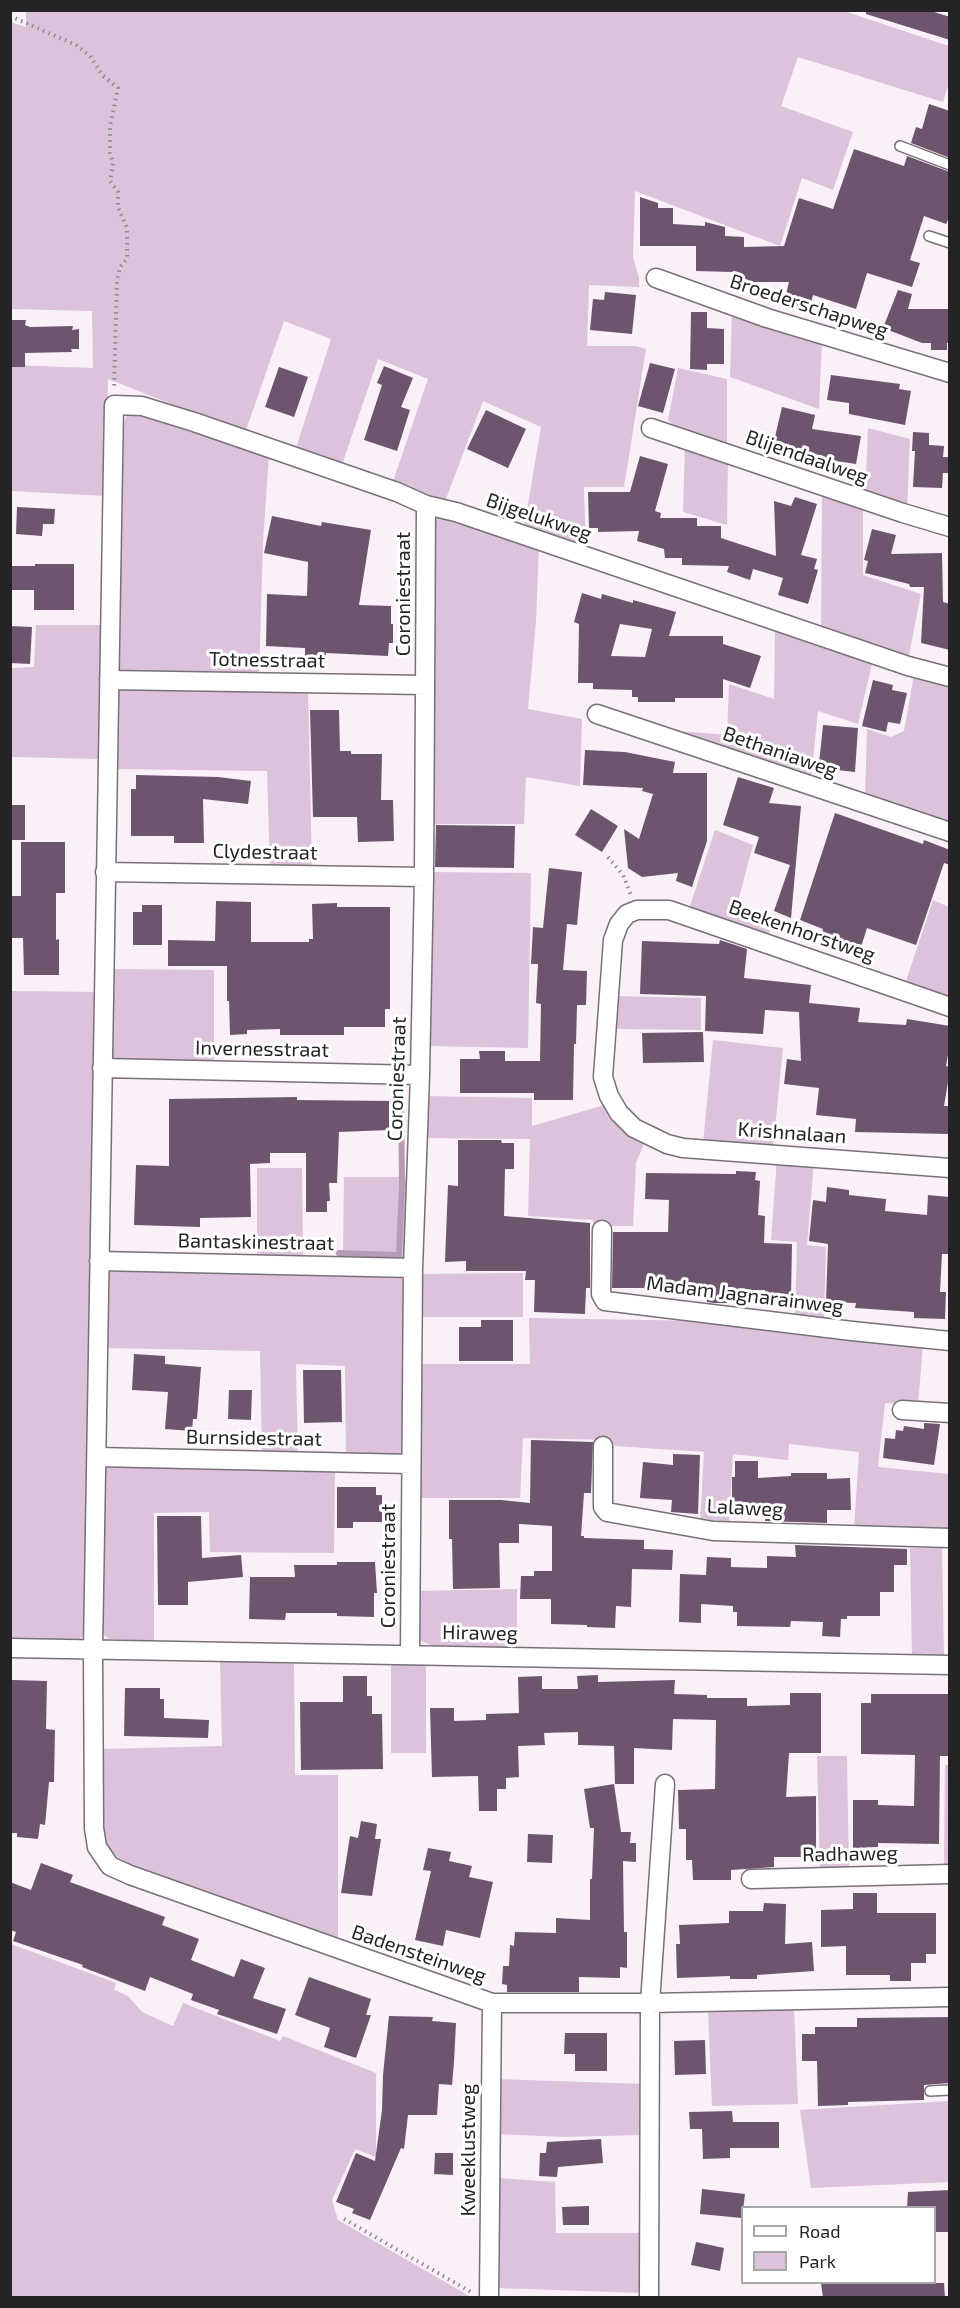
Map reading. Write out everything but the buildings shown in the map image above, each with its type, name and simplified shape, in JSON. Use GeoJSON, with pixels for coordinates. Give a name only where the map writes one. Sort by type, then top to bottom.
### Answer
{"type":"FeatureCollection","features":[{"type":"Feature","properties":{"kind":"street","name":"Broederschapweg"},"geometry":{"type":"LineString","coordinates":[[656,278],[767,318],[950,373]]}},
{"type":"Feature","properties":{"kind":"street","name":"Bijgelukweg"},"geometry":{"type":"LineString","coordinates":[[114,405],[142,406],[194,422],[397,492],[426,505],[456,512],[908,666],[950,677]]}},
{"type":"Feature","properties":{"kind":"street","name":"Badensteinweg"},"geometry":{"type":"LineString","coordinates":[[114,405],[93,1649],[94,1828],[97,1847],[110,1866],[141,1880],[492,2003],[650,2003],[950,1997]]}},
{"type":"Feature","properties":{"kind":"street","name":"Blijendaalweg"},"geometry":{"type":"LineString","coordinates":[[651,428],[950,527]]}},
{"type":"Feature","properties":{"kind":"street","name":"Coroniestraat"},"geometry":{"type":"LineString","coordinates":[[410,1654],[413,1268],[424,877],[426,505]]}},
{"type":"Feature","properties":{"kind":"street","name":"Totnesstraat"},"geometry":{"type":"LineString","coordinates":[[109,680],[425,685]]}},
{"type":"Feature","properties":{"kind":"street","name":"Bethaniaweg"},"geometry":{"type":"LineString","coordinates":[[597,714],[950,832]]}},
{"type":"Feature","properties":{"kind":"street","name":"Clydestraat"},"geometry":{"type":"LineString","coordinates":[[105,872],[424,877]]}},
{"type":"Feature","properties":{"kind":"street","name":"Beekenhorstweg"},"geometry":{"type":"LineString","coordinates":[[637,910],[669,910],[950,1007]]}},
{"type":"Feature","properties":{"kind":"street","name":"Krishnalaan"},"geometry":{"type":"LineString","coordinates":[[637,910],[627,914],[619,924],[613,940],[603,1077],[618,1113],[634,1128],[667,1144],[683,1148],[950,1168]]}},
{"type":"Feature","properties":{"kind":"street","name":"Invernesstraat"},"geometry":{"type":"LineString","coordinates":[[102,1068],[420,1075]]}},
{"type":"Feature","properties":{"kind":"street","name":"Madam Jagnarainweg"},"geometry":{"type":"LineString","coordinates":[[602,1230],[601,1294],[605,1301],[829,1329],[950,1341]]}},
{"type":"Feature","properties":{"kind":"street","name":"Bantaskinestraat"},"geometry":{"type":"LineString","coordinates":[[99,1261],[413,1268]]}},
{"type":"Feature","properties":{"kind":"street"},"geometry":{"type":"LineString","coordinates":[[902,1410],[950,1413]]}},
{"type":"Feature","properties":{"kind":"street","name":"Lalaweg"},"geometry":{"type":"LineString","coordinates":[[603,1446],[603,1507],[607,1512],[713,1531],[950,1538]]}},
{"type":"Feature","properties":{"kind":"street","name":"Burnsidestraat"},"geometry":{"type":"LineString","coordinates":[[97,1457],[411,1464]]}},
{"type":"Feature","properties":{"kind":"street","name":"Hiraweg"},"geometry":{"type":"LineString","coordinates":[[10,1648],[950,1665]]}},
{"type":"Feature","properties":{"kind":"street"},"geometry":{"type":"LineString","coordinates":[[649,2298],[650,2003],[665,1784]]}},
{"type":"Feature","properties":{"kind":"street","name":"Radhaweg"},"geometry":{"type":"LineString","coordinates":[[751,1879],[950,1874]]}},
{"type":"Feature","properties":{"kind":"street","name":"Kweeklustweg"},"geometry":{"type":"LineString","coordinates":[[490,2295],[492,2003]]}},
{"type":"Feature","properties":{"kind":"lane"},"geometry":{"type":"LineString","coordinates":[[900,146],[950,165]]}},
{"type":"Feature","properties":{"kind":"lane"},"geometry":{"type":"LineString","coordinates":[[929,236],[950,243]]}},
{"type":"Feature","properties":{"kind":"lane"},"geometry":{"type":"LineString","coordinates":[[930,2091],[950,2090]]}},
{"type":"Feature","properties":{"kind":"path"},"geometry":{"type":"LineString","coordinates":[[10,16],[76,45],[90,56],[102,76],[118,88],[110,126],[110,153],[113,163],[110,181],[118,192],[118,207],[127,228],[127,259],[120,267],[117,280],[114,405]]}},
{"type":"Feature","properties":{"kind":"path"},"geometry":{"type":"LineString","coordinates":[[608,857],[623,875],[637,910]]}},
{"type":"Feature","properties":{"kind":"path"},"geometry":{"type":"LineString","coordinates":[[344,2219],[471,2293],[490,2295]]}},
{"type":"Feature","properties":{"kind":"green space"},"geometry":{"type":"Polygon","coordinates":[[[26,10],[844,11],[949,46],[949,83],[943,102],[798,57],[781,106],[853,132],[833,190],[802,178],[780,246],[635,191],[633,257],[639,287],[589,285],[587,346],[636,346],[646,349],[624,487],[584,487],[586,549],[524,528],[541,427],[483,401],[444,504],[392,484],[428,379],[378,359],[342,465],[296,448],[331,339],[284,321],[245,433],[108,379],[106,496],[11,491],[11,365],[93,368],[92,311],[11,309],[10,22],[26,27],[26,10]]]}},
{"type":"Feature","properties":{"kind":"green space"},"geometry":{"type":"Polygon","coordinates":[[[732,309],[822,340],[819,409],[730,377],[732,309]]]}},
{"type":"Feature","properties":{"kind":"green space"},"geometry":{"type":"Polygon","coordinates":[[[678,368],[727,379],[727,450],[687,436],[668,420],[678,368]]]}},
{"type":"Feature","properties":{"kind":"green space"},"geometry":{"type":"Polygon","coordinates":[[[135,411],[269,455],[263,542],[259,679],[118,676],[121,429],[127,415],[135,411]]]}},
{"type":"Feature","properties":{"kind":"green space"},"geometry":{"type":"Polygon","coordinates":[[[868,428],[910,439],[907,510],[865,497],[868,428]]]}},
{"type":"Feature","properties":{"kind":"green space"},"geometry":{"type":"Polygon","coordinates":[[[685,444],[728,459],[727,525],[683,512],[685,444]]]}},
{"type":"Feature","properties":{"kind":"green space"},"geometry":{"type":"Polygon","coordinates":[[[822,491],[863,505],[863,575],[921,594],[908,660],[821,632],[822,491]]]}},
{"type":"Feature","properties":{"kind":"green space"},"geometry":{"type":"Polygon","coordinates":[[[438,516],[447,516],[539,546],[536,621],[528,709],[582,719],[580,786],[526,777],[524,824],[429,824],[433,519],[438,516]]]}},
{"type":"Feature","properties":{"kind":"green space"},"geometry":{"type":"Polygon","coordinates":[[[36,625],[103,625],[101,759],[11,757],[11,668],[34,667],[36,625]]]}},
{"type":"Feature","properties":{"kind":"green space"},"geometry":{"type":"Polygon","coordinates":[[[775,628],[873,660],[858,724],[818,711],[811,780],[692,740],[679,731],[727,735],[729,684],[774,699],[775,628]]]}},
{"type":"Feature","properties":{"kind":"green space"},"geometry":{"type":"Polygon","coordinates":[[[914,674],[949,684],[949,826],[865,799],[867,729],[891,737],[904,731],[914,674]]]}},
{"type":"Feature","properties":{"kind":"green space"},"geometry":{"type":"Polygon","coordinates":[[[120,689],[308,690],[312,871],[270,869],[267,771],[112,769],[115,695],[120,689]]]}},
{"type":"Feature","properties":{"kind":"green space"},"geometry":{"type":"Polygon","coordinates":[[[715,830],[753,845],[737,905],[774,919],[768,936],[689,909],[715,830]]]}},
{"type":"Feature","properties":{"kind":"green space"},"geometry":{"type":"Polygon","coordinates":[[[429,872],[531,873],[528,1048],[426,1046],[429,872]]]}},
{"type":"Feature","properties":{"kind":"green space"},"geometry":{"type":"Polygon","coordinates":[[[933,900],[949,907],[949,1000],[905,984],[933,900]]]}},
{"type":"Feature","properties":{"kind":"green space"},"geometry":{"type":"Polygon","coordinates":[[[108,969],[214,970],[214,1065],[114,1061],[109,1058],[108,969]]]}},
{"type":"Feature","properties":{"kind":"green space"},"geometry":{"type":"Polygon","coordinates":[[[11,991],[99,992],[86,1631],[80,1639],[74,1641],[11,1639],[11,991]]]}},
{"type":"Feature","properties":{"kind":"green space"},"geometry":{"type":"Polygon","coordinates":[[[614,996],[701,998],[701,1030],[612,1029],[614,996]]]}},
{"type":"Feature","properties":{"kind":"green space"},"geometry":{"type":"Polygon","coordinates":[[[713,1040],[783,1048],[773,1149],[703,1143],[713,1040]]]}},
{"type":"Feature","properties":{"kind":"green space"},"geometry":{"type":"Polygon","coordinates":[[[424,1096],[532,1098],[532,1126],[608,1104],[645,1141],[636,1163],[633,1226],[593,1226],[593,1220],[528,1216],[530,1139],[423,1138],[424,1096]]]}},
{"type":"Feature","properties":{"kind":"green space"},"geometry":{"type":"Polygon","coordinates":[[[777,1158],[814,1162],[807,1245],[826,1247],[824,1322],[795,1318],[797,1242],[771,1240],[777,1158]]]}},
{"type":"Feature","properties":{"kind":"green space"},"geometry":{"type":"Polygon","coordinates":[[[257,1168],[302,1168],[303,1260],[257,1260],[257,1168]]]}},
{"type":"Feature","properties":{"kind":"green space"},"geometry":{"type":"Polygon","coordinates":[[[344,1177],[411,1177],[405,1261],[343,1260],[344,1177]]]}},
{"type":"Feature","properties":{"kind":"green space"},"geometry":{"type":"Polygon","coordinates":[[[108,1267],[401,1276],[405,1281],[405,1444],[399,1456],[346,1459],[345,1366],[296,1364],[298,1457],[262,1456],[260,1351],[104,1348],[108,1267]]]}},
{"type":"Feature","properties":{"kind":"green space"},"geometry":{"type":"Polygon","coordinates":[[[523,1273],[523,1317],[419,1317],[419,1274],[523,1273]]]}},
{"type":"Feature","properties":{"kind":"green space"},"geometry":{"type":"Polygon","coordinates":[[[529,1318],[706,1321],[923,1345],[918,1405],[885,1403],[878,1467],[949,1474],[949,1534],[854,1529],[859,1452],[789,1444],[788,1460],[733,1454],[729,1525],[700,1523],[704,1452],[615,1446],[608,1440],[523,1438],[520,1498],[417,1498],[419,1364],[530,1364],[529,1318]]]}},
{"type":"Feature","properties":{"kind":"green space"},"geometry":{"type":"Polygon","coordinates":[[[111,1464],[335,1467],[334,1553],[210,1552],[209,1512],[154,1513],[154,1641],[110,1639],[100,1633],[103,1470],[111,1464]]]}},
{"type":"Feature","properties":{"kind":"green space"},"geometry":{"type":"Polygon","coordinates":[[[910,1548],[942,1548],[944,1657],[912,1657],[910,1548]]]}},
{"type":"Feature","properties":{"kind":"green space"},"geometry":{"type":"Polygon","coordinates":[[[517,1589],[517,1648],[433,1646],[421,1641],[416,1635],[415,1591],[517,1589]]]}},
{"type":"Feature","properties":{"kind":"green space"},"geometry":{"type":"Polygon","coordinates":[[[220,1660],[294,1664],[295,1775],[338,1775],[338,1941],[137,1870],[121,1861],[105,1844],[102,1833],[103,1749],[222,1746],[220,1660]]]}},
{"type":"Feature","properties":{"kind":"green space"},"geometry":{"type":"Polygon","coordinates":[[[391,1665],[426,1665],[426,1753],[391,1753],[391,1665]]]}},
{"type":"Feature","properties":{"kind":"green space"},"geometry":{"type":"Polygon","coordinates":[[[817,1756],[847,1756],[849,1872],[820,1872],[817,1756]]]}},
{"type":"Feature","properties":{"kind":"green space"},"geometry":{"type":"Polygon","coordinates":[[[945,1765],[949,1765],[949,1870],[944,1870],[945,1765]]]}},
{"type":"Feature","properties":{"kind":"green space"},"geometry":{"type":"Polygon","coordinates":[[[11,1944],[116,1983],[114,1990],[128,1996],[142,2012],[173,2026],[183,2003],[280,2041],[283,2036],[376,2073],[376,2157],[355,2149],[332,2200],[338,2220],[471,2297],[11,2297],[11,1944]]]}},
{"type":"Feature","properties":{"kind":"green space"},"geometry":{"type":"Polygon","coordinates":[[[794,2008],[798,2104],[712,2106],[708,2011],[794,2008]]]}},
{"type":"Feature","properties":{"kind":"green space"},"geometry":{"type":"Polygon","coordinates":[[[496,2079],[645,2084],[644,2135],[563,2137],[496,2134],[496,2079]]]}},
{"type":"Feature","properties":{"kind":"green space"},"geometry":{"type":"Polygon","coordinates":[[[949,2101],[949,2182],[811,2188],[800,2110],[949,2101]]]}},
{"type":"Feature","properties":{"kind":"green space"},"geometry":{"type":"Polygon","coordinates":[[[498,2178],[555,2182],[556,2233],[642,2233],[642,2293],[496,2288],[498,2178]]]}},
{"type":"Feature","properties":{"kind":"waterway"},"geometry":{"type":"LineString","coordinates":[[339,1253],[399,1255],[402,1185],[401,1095]]}}]}
